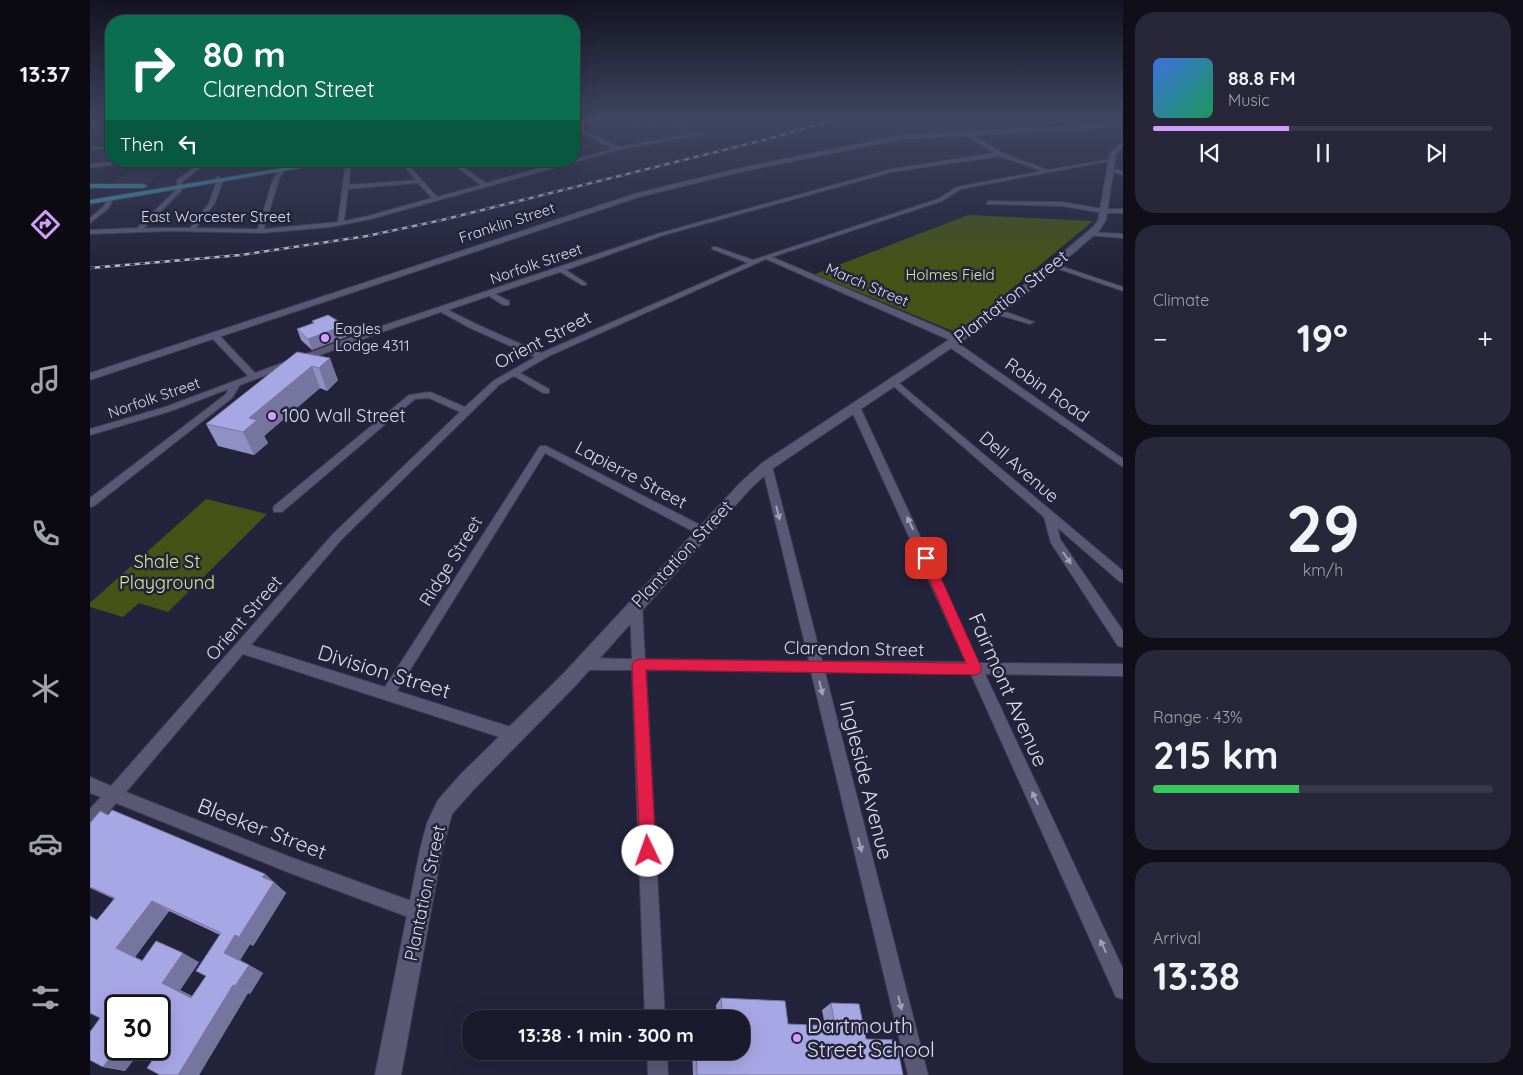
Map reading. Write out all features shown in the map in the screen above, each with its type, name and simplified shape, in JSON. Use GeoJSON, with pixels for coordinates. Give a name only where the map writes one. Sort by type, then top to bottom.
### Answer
{"type":"FeatureCollection","features":[{"type":"Feature","properties":{"kind":"main road"},"geometry":{"type":"LineString","coordinates":[[90,200],[110,199],[280,167]]}},
{"type":"Feature","properties":{"kind":"main road"},"geometry":{"type":"LineString","coordinates":[[90,186],[140,188],[194,185],[219,179],[303,167]]}},
{"type":"Feature","properties":{"kind":"main road","name":"Franklin Street"},"geometry":{"type":"LineString","coordinates":[[90,377],[623,198],[754,167]]}},
{"type":"Feature","properties":{"kind":"main road","name":"Plantation Street"},"geometry":{"type":"LineString","coordinates":[[388,1075],[431,850],[438,823],[445,807],[468,781],[584,664],[636,605],[767,466],[998,312],[1100,224],[1111,169]]}},
{"type":"Feature","properties":{"kind":"main road"},"geometry":{"type":"LineString","coordinates":[[90,200],[140,188]]}},
{"type":"Feature","properties":{"kind":"street"},"geometry":{"type":"LineString","coordinates":[[139,230],[178,191],[179,181],[198,167]]}},
{"type":"Feature","properties":{"kind":"street"},"geometry":{"type":"LineString","coordinates":[[341,223],[349,167]]}},
{"type":"Feature","properties":{"kind":"street"},"geometry":{"type":"LineString","coordinates":[[407,167],[436,199]]}},
{"type":"Feature","properties":{"kind":"street"},"geometry":{"type":"LineString","coordinates":[[459,167],[485,185]]}},
{"type":"Feature","properties":{"kind":"street","name":"East Worcester Street"},"geometry":{"type":"LineString","coordinates":[[90,232],[192,229],[260,231],[341,223],[368,218],[550,167]]}},
{"type":"Feature","properties":{"kind":"street","name":"Norfolk Street"},"geometry":{"type":"LineString","coordinates":[[90,432],[137,419],[440,309],[490,294],[680,229],[892,172],[921,167]]}},
{"type":"Feature","properties":{"kind":"street"},"geometry":{"type":"LineString","coordinates":[[1035,167],[1048,172]]}},
{"type":"Feature","properties":{"kind":"street","name":"Orient Street"},"geometry":{"type":"LineString","coordinates":[[90,821],[337,537],[496,383],[542,357],[752,262],[940,200],[950,196],[957,188],[1074,167]]}},
{"type":"Feature","properties":{"kind":"street"},"geometry":{"type":"LineString","coordinates":[[1111,169],[1123,173]]}},
{"type":"Feature","properties":{"kind":"street"},"geometry":{"type":"LineString","coordinates":[[260,231],[276,179],[281,171]]}},
{"type":"Feature","properties":{"kind":"street"},"geometry":{"type":"LineString","coordinates":[[192,229],[212,203],[219,179]]}},
{"type":"Feature","properties":{"kind":"street"},"geometry":{"type":"LineString","coordinates":[[347,187],[419,181]]}},
{"type":"Feature","properties":{"kind":"street"},"geometry":{"type":"LineString","coordinates":[[90,221],[107,207],[110,199]]}},
{"type":"Feature","properties":{"kind":"street"},"geometry":{"type":"LineString","coordinates":[[988,203],[1062,204],[1103,211],[1123,211]]}},
{"type":"Feature","properties":{"kind":"street"},"geometry":{"type":"LineString","coordinates":[[1089,234],[1123,236]]}},
{"type":"Feature","properties":{"kind":"street"},"geometry":{"type":"LineString","coordinates":[[714,248],[752,262]]}},
{"type":"Feature","properties":{"kind":"street","name":"March Street"},"geometry":{"type":"LineString","coordinates":[[766,257],[939,331],[954,342]]}},
{"type":"Feature","properties":{"kind":"street"},"geometry":{"type":"LineString","coordinates":[[1052,265],[1123,289]]}},
{"type":"Feature","properties":{"kind":"street"},"geometry":{"type":"LineString","coordinates":[[561,270],[584,284]]}},
{"type":"Feature","properties":{"kind":"street"},"geometry":{"type":"LineString","coordinates":[[490,294],[506,303]]}},
{"type":"Feature","properties":{"kind":"street"},"geometry":{"type":"LineString","coordinates":[[440,309],[542,357]]}},
{"type":"Feature","properties":{"kind":"street"},"geometry":{"type":"LineString","coordinates":[[998,312],[1030,322]]}},
{"type":"Feature","properties":{"kind":"street"},"geometry":{"type":"LineString","coordinates":[[214,336],[254,377]]}},
{"type":"Feature","properties":{"kind":"street","name":"Robin Road"},"geometry":{"type":"LineString","coordinates":[[954,342],[1123,464]]}},
{"type":"Feature","properties":{"kind":"street"},"geometry":{"type":"LineString","coordinates":[[513,372],[546,391]]}},
{"type":"Feature","properties":{"kind":"street","name":"Dell Avenue"},"geometry":{"type":"LineString","coordinates":[[894,382],[1123,578]]}},
{"type":"Feature","properties":{"kind":"street"},"geometry":{"type":"LineString","coordinates":[[90,503],[229,396],[236,384]]}},
{"type":"Feature","properties":{"kind":"street"},"geometry":{"type":"LineString","coordinates":[[278,509],[408,400],[421,395],[430,395],[466,411]]}},
{"type":"Feature","properties":{"kind":"street","name":"Fairmont Avenue"},"geometry":{"type":"LineString","coordinates":[[855,406],[1123,990]]}},
{"type":"Feature","properties":{"kind":"street","name":"Lapierre Street"},"geometry":{"type":"LineString","coordinates":[[543,448],[704,532]]}},
{"type":"Feature","properties":{"kind":"street","name":"Ridge Street"},"geometry":{"type":"LineString","coordinates":[[388,694],[543,448]]}},
{"type":"Feature","properties":{"kind":"street","name":"Ingleside Avenue"},"geometry":{"type":"LineString","coordinates":[[767,466],[918,1075]]}},
{"type":"Feature","properties":{"kind":"street"},"geometry":{"type":"LineString","coordinates":[[1049,514],[1055,540],[1123,642]]}},
{"type":"Feature","properties":{"kind":"street"},"geometry":{"type":"LineString","coordinates":[[636,605],[656,1010]]}},
{"type":"Feature","properties":{"kind":"street","name":"Division Street"},"geometry":{"type":"LineString","coordinates":[[242,648],[515,735]]}},
{"type":"Feature","properties":{"kind":"street","name":"Clarendon Street"},"geometry":{"type":"LineString","coordinates":[[584,664],[1123,670]]}},
{"type":"Feature","properties":{"kind":"street","name":"Bleeker Street"},"geometry":{"type":"LineString","coordinates":[[90,785],[290,865],[419,912]]}},
{"type":"Feature","properties":{"kind":"street"},"geometry":{"type":"LineString","coordinates":[[657,1060],[658,1075]]}},
{"type":"Feature","properties":{"kind":"shaded area"},"geometry":{"type":"Polygon","coordinates":[[[128,172],[163,172],[149,183],[113,183],[128,172]]]}},
{"type":"Feature","properties":{"kind":"green space","name":"Holmes Field"},"geometry":{"type":"Polygon","coordinates":[[[968,215],[1093,221],[979,316],[955,332],[815,274],[968,215]]]}},
{"type":"Feature","properties":{"kind":"green space","name":"Shale St Playground"},"geometry":{"type":"Polygon","coordinates":[[[206,499],[267,514],[168,612],[139,603],[123,617],[90,607],[90,603],[206,499]]]}},
{"type":"Feature","properties":{"kind":"building"},"geometry":{"type":"Polygon","coordinates":[[[328,315],[345,325],[308,339],[297,329],[314,323],[312,321],[328,315]]]}},
{"type":"Feature","properties":{"kind":"building"},"geometry":{"type":"Polygon","coordinates":[[[297,352],[330,358],[319,368],[312,366],[249,418],[257,420],[243,432],[206,424],[297,352]]]}},
{"type":"Feature","properties":{"kind":"building"},"geometry":{"type":"Polygon","coordinates":[[[112,810],[265,874],[262,877],[274,882],[239,937],[235,935],[224,953],[249,965],[235,986],[233,985],[178,1075],[160,1075],[147,1068],[152,1060],[170,1060],[170,995],[105,995],[105,1060],[108,1060],[103,1067],[90,1060],[90,1032],[100,1018],[90,1013],[90,916],[97,920],[115,898],[90,887],[90,823],[100,811],[108,815],[112,810]],[[152,901],[116,948],[142,961],[156,941],[183,953],[162,983],[191,998],[206,976],[196,971],[221,933],[152,901]]]}},
{"type":"Feature","properties":{"kind":"building","name":"Dartmouth Street School"},"geometry":{"type":"Polygon","coordinates":[[[721,998],[785,1001],[788,1024],[835,1026],[831,1003],[859,1004],[866,1039],[896,1040],[903,1075],[697,1075],[696,1060],[750,1060],[750,1010],[722,1010],[721,998]]]}},
{"type":"Feature","properties":{"kind":"railway"},"geometry":{"type":"LineString","coordinates":[[90,268],[241,255],[367,236],[442,220],[655,167]]}},
{"type":"Feature","properties":{"kind":"place","name":"Eagles Lodge 4311"},"geometry":{"type":"Point","coordinates":[325,338]}},
{"type":"Feature","properties":{"kind":"place","name":"100 Wall Street"},"geometry":{"type":"Point","coordinates":[272,416]}},
{"type":"Feature","properties":{"kind":"place","name":"Dartmouth Street School"},"geometry":{"type":"Point","coordinates":[797,1038]}},
{"type":"Feature","properties":{"kind":"route"},"geometry":{"type":"LineString","coordinates":[[648,851],[639,665],[976,669],[926,558]]}}]}
